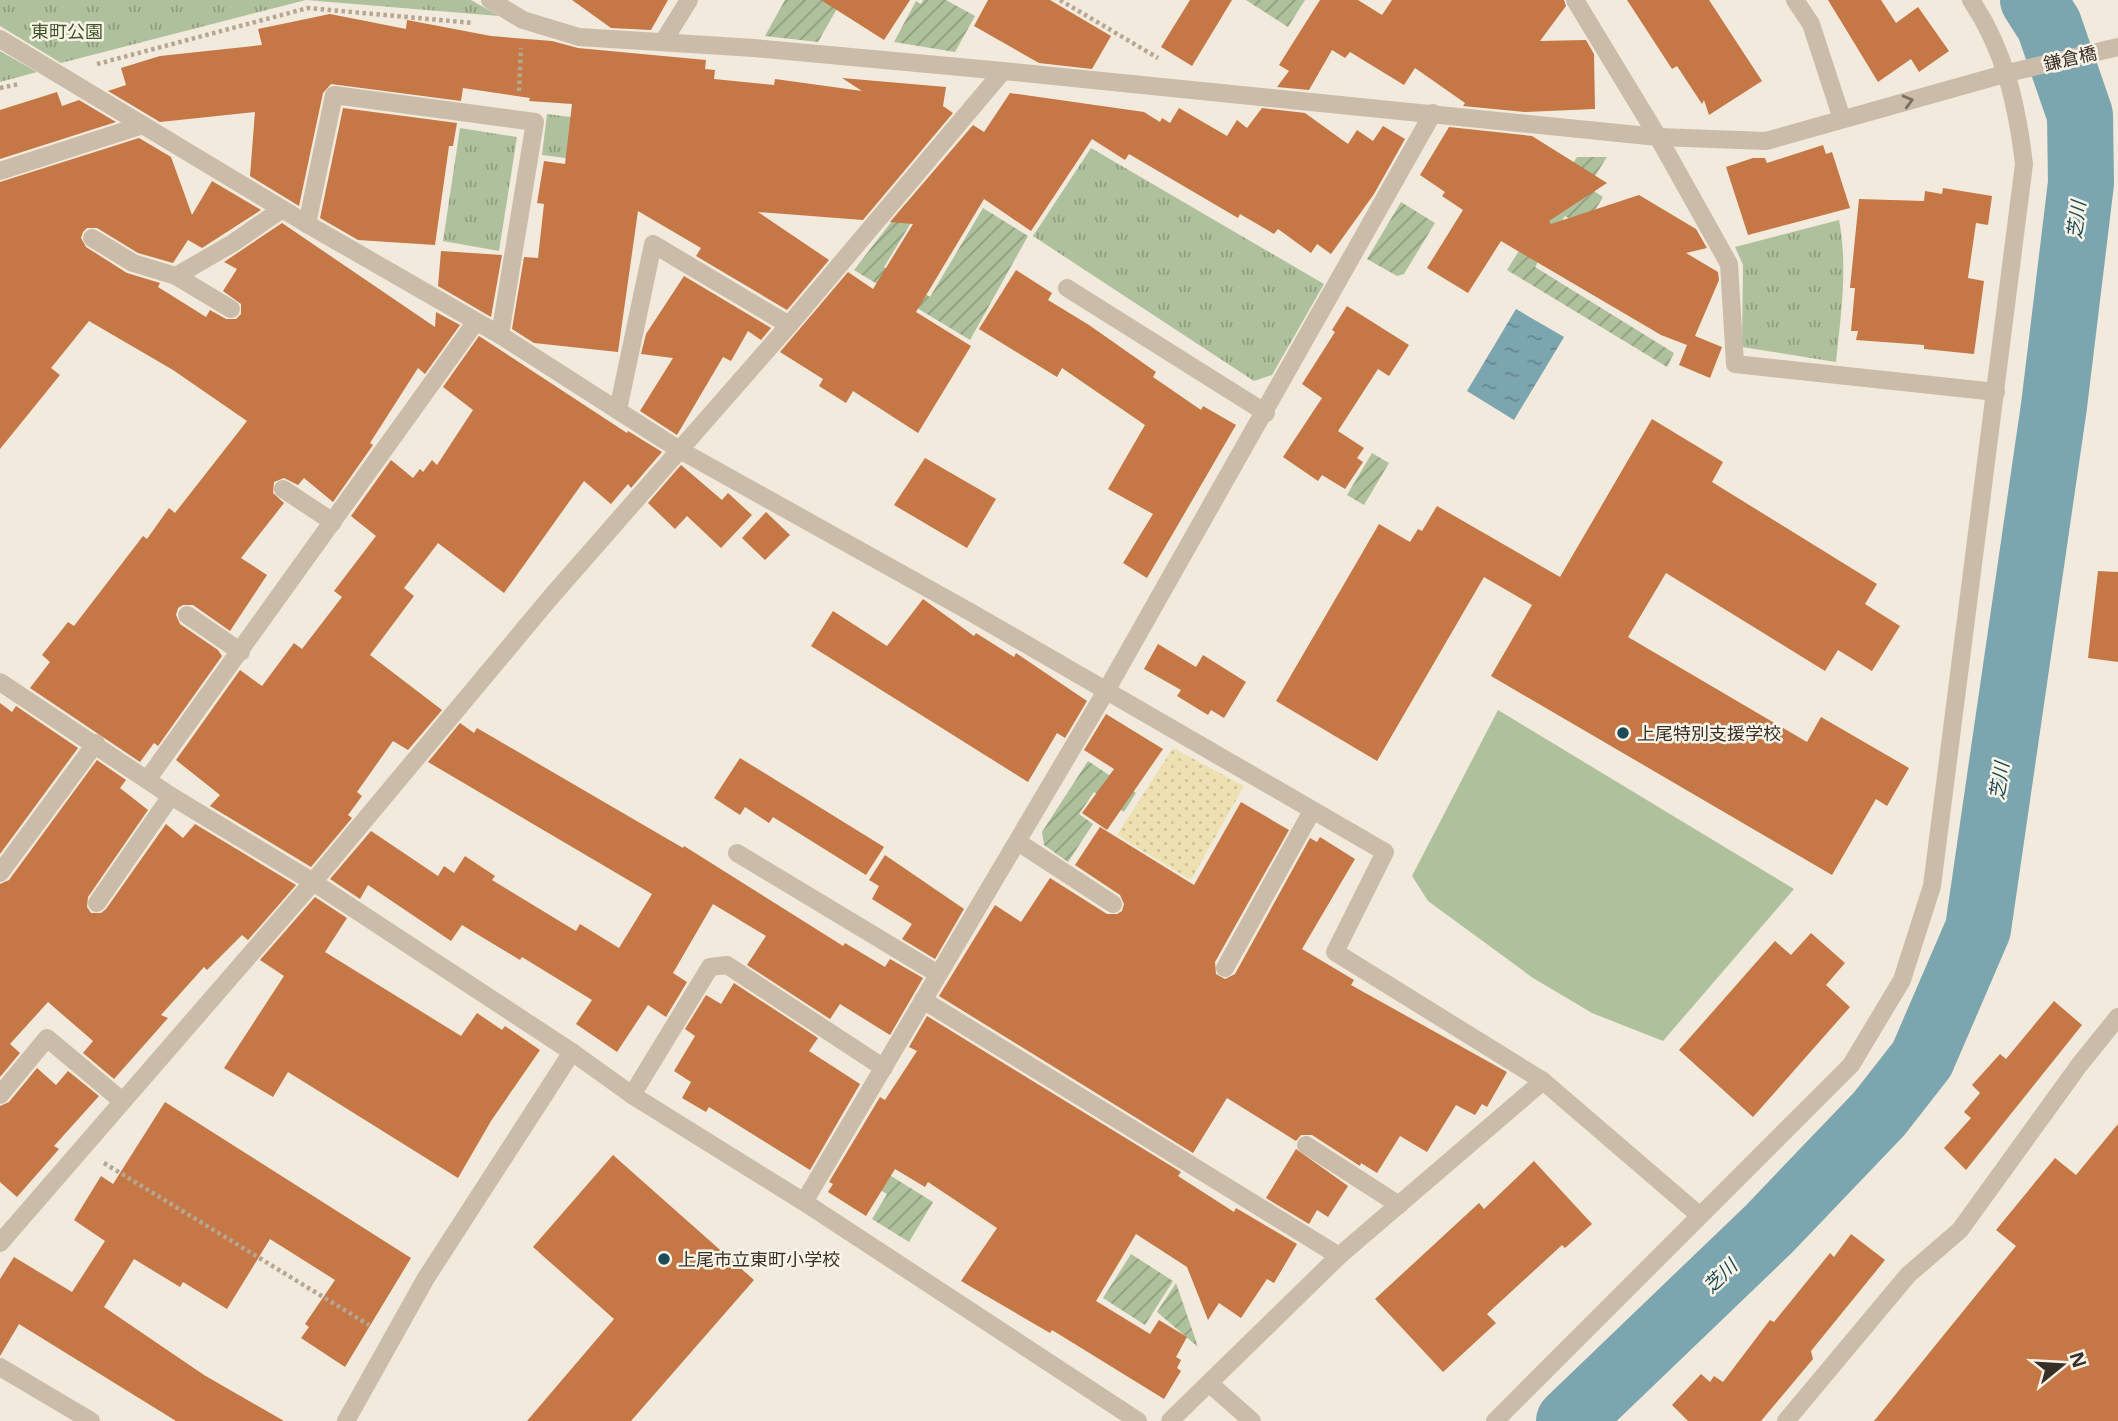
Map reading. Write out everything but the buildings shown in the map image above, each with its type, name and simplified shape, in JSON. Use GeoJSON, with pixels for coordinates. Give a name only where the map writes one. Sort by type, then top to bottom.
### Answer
{"type":"FeatureCollection","features":[{"type":"Feature","properties":{"kind":"street","name":"鎌倉橋"},"geometry":{"type":"LineString","coordinates":[[490,0],[523,20],[579,37],[1003,71],[1658,137],[1766,141],[2016,71],[2117,47]]}},
{"type":"Feature","properties":{"kind":"street"},"geometry":{"type":"LineString","coordinates":[[663,42],[689,0]]}},
{"type":"Feature","properties":{"kind":"street"},"geometry":{"type":"LineString","coordinates":[[1575,0],[1658,137],[1729,264],[1735,364],[1996,392]]}},
{"type":"Feature","properties":{"kind":"street"},"geometry":{"type":"LineString","coordinates":[[1795,0],[1811,23],[1842,119]]}},
{"type":"Feature","properties":{"kind":"street"},"geometry":{"type":"LineString","coordinates":[[1495,1421],[1852,1065],[1902,980],[1932,886],[2024,164],[2016,71],[1971,0]]}},
{"type":"Feature","properties":{"kind":"street"},"geometry":{"type":"LineString","coordinates":[[0,39],[307,224],[500,335],[678,449],[1385,852],[1335,952],[1543,1081],[1699,1215]]}},
{"type":"Feature","properties":{"kind":"street"},"geometry":{"type":"LineString","coordinates":[[0,1243],[8,1220],[79,1148],[313,882],[678,449],[789,326],[1003,71]]}},
{"type":"Feature","properties":{"kind":"street"},"geometry":{"type":"LineString","coordinates":[[307,224],[334,95],[535,122],[500,335]]}},
{"type":"Feature","properties":{"kind":"street"},"geometry":{"type":"LineString","coordinates":[[804,1202],[1106,691],[1266,413],[1433,113]]}},
{"type":"Feature","properties":{"kind":"street"},"geometry":{"type":"LineString","coordinates":[[0,170],[143,125]]}},
{"type":"Feature","properties":{"kind":"street"},"geometry":{"type":"LineString","coordinates":[[176,276],[233,243],[282,209]]}},
{"type":"Feature","properties":{"kind":"street"},"geometry":{"type":"LineString","coordinates":[[92,238],[133,263],[176,276],[231,309]]}},
{"type":"Feature","properties":{"kind":"street"},"geometry":{"type":"LineString","coordinates":[[618,410],[653,244],[789,326]]}},
{"type":"Feature","properties":{"kind":"street"},"geometry":{"type":"LineString","coordinates":[[1067,288],[1266,413]]}},
{"type":"Feature","properties":{"kind":"street"},"geometry":{"type":"LineString","coordinates":[[148,780],[475,323]]}},
{"type":"Feature","properties":{"kind":"street"},"geometry":{"type":"LineString","coordinates":[[283,489],[333,522]]}},
{"type":"Feature","properties":{"kind":"street"},"geometry":{"type":"LineString","coordinates":[[187,615],[241,652]]}},
{"type":"Feature","properties":{"kind":"street"},"geometry":{"type":"LineString","coordinates":[[0,682],[96,743],[171,796],[313,882],[572,1052],[632,1095],[804,1202],[1138,1421]]}},
{"type":"Feature","properties":{"kind":"street"},"geometry":{"type":"LineString","coordinates":[[0,873],[96,743]]}},
{"type":"Feature","properties":{"kind":"street"},"geometry":{"type":"LineString","coordinates":[[97,903],[171,796]]}},
{"type":"Feature","properties":{"kind":"street"},"geometry":{"type":"LineString","coordinates":[[1225,968],[1312,811]]}},
{"type":"Feature","properties":{"kind":"street"},"geometry":{"type":"LineString","coordinates":[[1018,842],[1113,904]]}},
{"type":"Feature","properties":{"kind":"street"},"geometry":{"type":"LineString","coordinates":[[737,853],[938,974]]}},
{"type":"Feature","properties":{"kind":"street"},"geometry":{"type":"LineString","coordinates":[[632,1095],[710,967],[727,965],[884,1068]]}},
{"type":"Feature","properties":{"kind":"street"},"geometry":{"type":"LineString","coordinates":[[923,1000],[1339,1256]]}},
{"type":"Feature","properties":{"kind":"street"},"geometry":{"type":"LineString","coordinates":[[1786,1421],[1908,1275],[1960,1230],[2080,1064],[2118,1017]]}},
{"type":"Feature","properties":{"kind":"street"},"geometry":{"type":"LineString","coordinates":[[0,1095],[47,1038],[121,1100]]}},
{"type":"Feature","properties":{"kind":"street"},"geometry":{"type":"LineString","coordinates":[[346,1421],[426,1278],[572,1052]]}},
{"type":"Feature","properties":{"kind":"street"},"geometry":{"type":"LineString","coordinates":[[1170,1421],[1339,1256],[1543,1081]]}},
{"type":"Feature","properties":{"kind":"street"},"geometry":{"type":"LineString","coordinates":[[1306,1145],[1399,1205]]}},
{"type":"Feature","properties":{"kind":"street"},"geometry":{"type":"LineString","coordinates":[[0,1367],[91,1421]]}},
{"type":"Feature","properties":{"kind":"street"},"geometry":{"type":"LineString","coordinates":[[1210,1384],[1252,1421]]}},
{"type":"Feature","properties":{"kind":"path"},"geometry":{"type":"LineString","coordinates":[[1060,0],[1168,64]]}},
{"type":"Feature","properties":{"kind":"path"},"geometry":{"type":"LineString","coordinates":[[60,75],[308,8],[482,23]]}},
{"type":"Feature","properties":{"kind":"path"},"geometry":{"type":"LineString","coordinates":[[518,120],[523,20]]}},
{"type":"Feature","properties":{"kind":"path"},"geometry":{"type":"LineString","coordinates":[[79,1148],[393,1339]]}},
{"type":"Feature","properties":{"kind":"green space","name":"東町公園"},"geometry":{"type":"Polygon","coordinates":[[[0,0],[306,0],[61,63],[0,26],[0,0]]]}},
{"type":"Feature","properties":{"kind":"green space"},"geometry":{"type":"Polygon","coordinates":[[[306,0],[471,0],[499,16],[306,0]]]}},
{"type":"Feature","properties":{"kind":"green space"},"geometry":{"type":"Polygon","coordinates":[[[785,0],[842,0],[818,42],[765,36],[785,0]]]}},
{"type":"Feature","properties":{"kind":"green space"},"geometry":{"type":"Polygon","coordinates":[[[923,0],[946,0],[975,16],[955,52],[894,42],[916,1],[921,4],[923,0]]]}},
{"type":"Feature","properties":{"kind":"green space"},"geometry":{"type":"Polygon","coordinates":[[[1246,0],[1305,0],[1288,27],[1246,0]]]}},
{"type":"Feature","properties":{"kind":"green space"},"geometry":{"type":"Polygon","coordinates":[[[0,51],[37,72],[0,82],[0,51]]]}},
{"type":"Feature","properties":{"kind":"green space"},"geometry":{"type":"Polygon","coordinates":[[[547,114],[601,121],[596,162],[542,155],[547,114]]]}},
{"type":"Feature","properties":{"kind":"green space"},"geometry":{"type":"Polygon","coordinates":[[[460,128],[517,137],[499,251],[443,241],[460,128]]]}},
{"type":"Feature","properties":{"kind":"green space"},"geometry":{"type":"Polygon","coordinates":[[[1091,148],[1324,284],[1272,375],[1254,381],[1033,236],[1091,148]]]}},
{"type":"Feature","properties":{"kind":"green space"},"geometry":{"type":"Polygon","coordinates":[[[1577,157],[1607,157],[1588,187],[1603,197],[1584,228],[1565,216],[1535,267],[1674,353],[1667,367],[1507,270],[1577,157]]]}},
{"type":"Feature","properties":{"kind":"green space"},"geometry":{"type":"Polygon","coordinates":[[[1401,202],[1435,223],[1404,274],[1397,276],[1367,259],[1401,202]]]}},
{"type":"Feature","properties":{"kind":"green space"},"geometry":{"type":"Polygon","coordinates":[[[905,204],[917,213],[884,267],[930,297],[983,208],[1028,236],[970,340],[854,270],[905,204]]]}},
{"type":"Feature","properties":{"kind":"green space"},"geometry":{"type":"Polygon","coordinates":[[[1839,220],[1843,273],[1836,362],[1742,347],[1743,265],[1735,247],[1839,220]]]}},
{"type":"Feature","properties":{"kind":"green space"},"geometry":{"type":"Polygon","coordinates":[[[1372,453],[1389,463],[1364,505],[1347,495],[1372,453]]]}},
{"type":"Feature","properties":{"kind":"green space"},"geometry":{"type":"Polygon","coordinates":[[[1498,710],[1794,889],[1663,1041],[1592,1013],[1533,978],[1428,901],[1412,876],[1498,710]]]}},
{"type":"Feature","properties":{"kind":"green space"},"geometry":{"type":"Polygon","coordinates":[[[1088,761],[1136,793],[1124,812],[1094,792],[1079,814],[1093,824],[1068,862],[1044,845],[1042,832],[1088,761]]]}},
{"type":"Feature","properties":{"kind":"green space"},"geometry":{"type":"Polygon","coordinates":[[[883,1171],[933,1202],[909,1242],[872,1219],[887,1194],[873,1186],[883,1171]]]}},
{"type":"Feature","properties":{"kind":"green space"},"geometry":{"type":"Polygon","coordinates":[[[1131,1254],[1173,1281],[1145,1325],[1103,1298],[1131,1254]]]}},
{"type":"Feature","properties":{"kind":"green space"},"geometry":{"type":"Polygon","coordinates":[[[1176,1283],[1198,1347],[1157,1312],[1176,1283]]]}},
{"type":"Feature","properties":{"kind":"sand"},"geometry":{"type":"Polygon","coordinates":[[[1173,748],[1244,786],[1191,880],[1117,835],[1173,748]]]}},
{"type":"Feature","properties":{"kind":"water"},"geometry":{"type":"Polygon","coordinates":[[[1516,309],[1564,337],[1514,420],[1467,391],[1516,309]]]}},
{"type":"Feature","properties":{"kind":"waterway","name":"芝川"},"geometry":{"type":"LineString","coordinates":[[1569,1421],[1769,1229],[1879,1114],[1922,1059],[1978,929],[2054,406],[2081,183],[2080,115],[2049,25],[2033,0]]}},
{"type":"Feature","properties":{"kind":"place","name":"上尾特別支援学校"},"geometry":{"type":"Point","coordinates":[1623,733]}},
{"type":"Feature","properties":{"kind":"place","name":"上尾市立東町小学校"},"geometry":{"type":"Point","coordinates":[664,1259]}}]}
